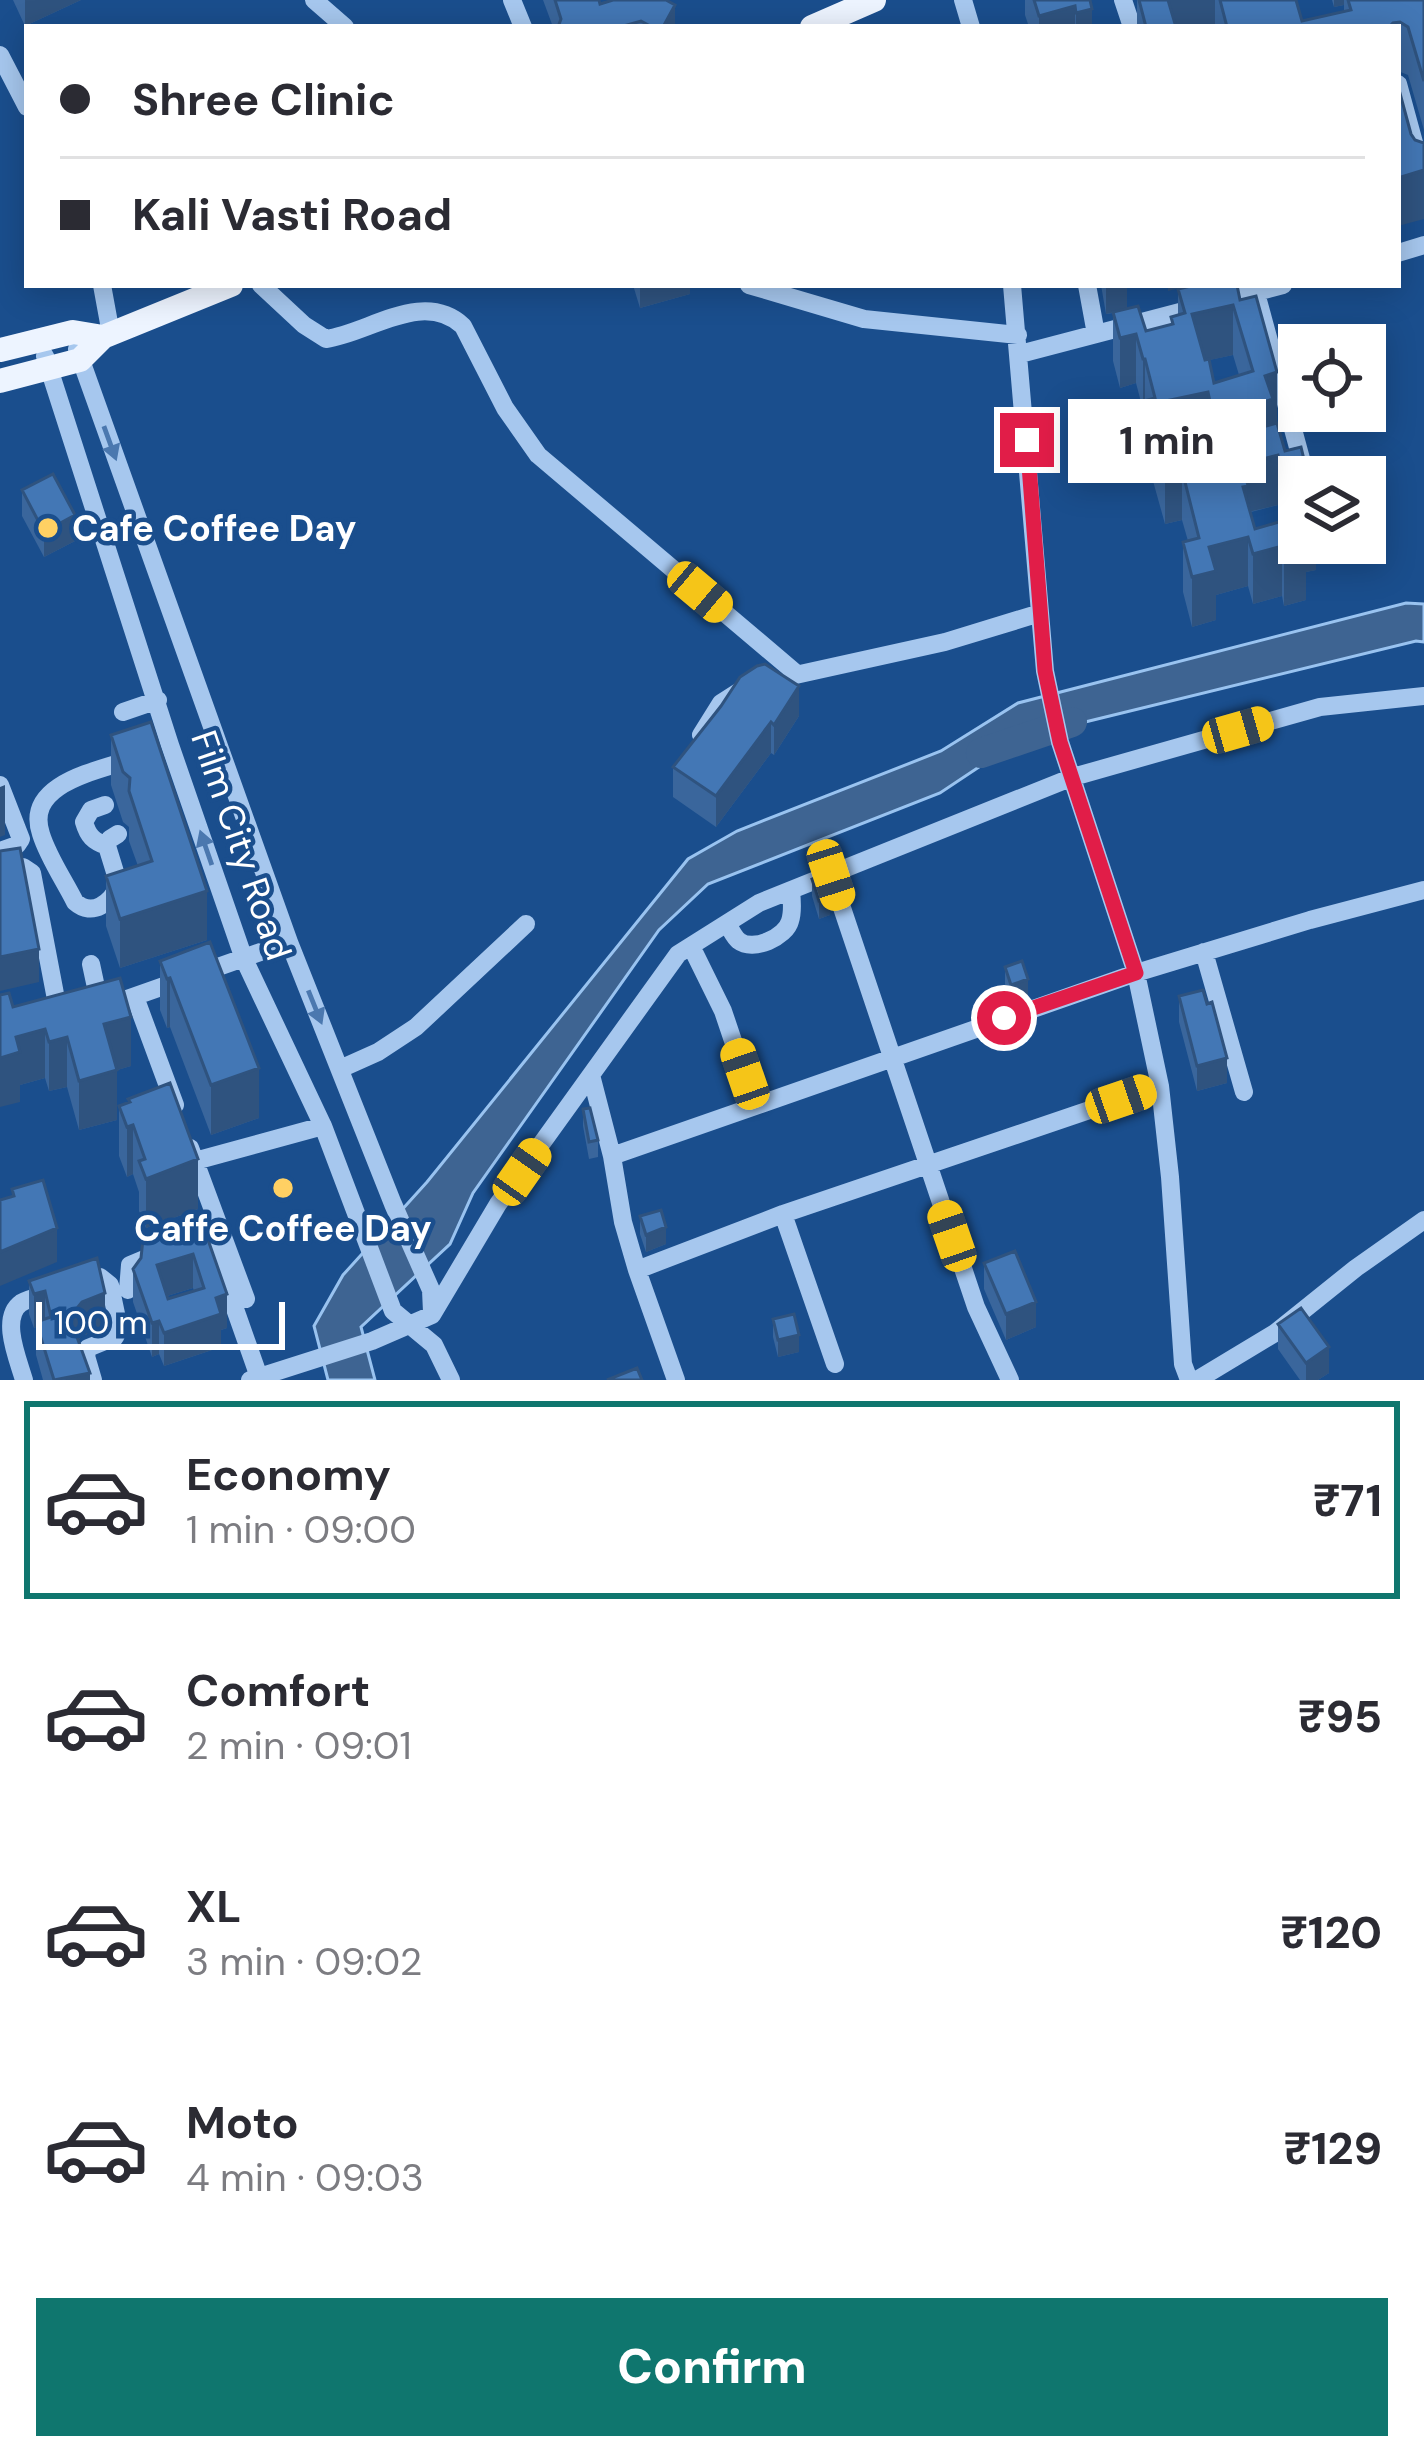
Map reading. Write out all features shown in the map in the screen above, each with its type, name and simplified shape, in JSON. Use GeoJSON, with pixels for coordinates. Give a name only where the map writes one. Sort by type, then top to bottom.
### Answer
{"type":"FeatureCollection","features":[{"type":"Feature","properties":{"kind":"main road"},"geometry":{"type":"LineString","coordinates":[[819,24],[874,0]]}},
{"type":"Feature","properties":{"kind":"main road"},"geometry":{"type":"LineString","coordinates":[[0,381],[80,360],[107,335],[224,288]]}},
{"type":"Feature","properties":{"kind":"main road"},"geometry":{"type":"LineString","coordinates":[[0,350],[73,332],[107,335]]}},
{"type":"Feature","properties":{"kind":"street"},"geometry":{"type":"LineString","coordinates":[[314,0],[342,24]]}},
{"type":"Feature","properties":{"kind":"street"},"geometry":{"type":"LineString","coordinates":[[0,55],[24,101]]}},
{"type":"Feature","properties":{"kind":"street"},"geometry":{"type":"LineString","coordinates":[[1410,115],[1424,178]]}},
{"type":"Feature","properties":{"kind":"street"},"geometry":{"type":"LineString","coordinates":[[102,288],[107,335]]}},
{"type":"Feature","properties":{"kind":"street"},"geometry":{"type":"LineString","coordinates":[[264,288],[326,339],[406,313],[452,316],[463,326],[505,408],[538,454],[797,674]]}},
{"type":"Feature","properties":{"kind":"street"},"geometry":{"type":"LineString","coordinates":[[759,288],[864,319],[1019,345],[1096,334],[1205,296],[1273,288]]}},
{"type":"Feature","properties":{"kind":"street"},"geometry":{"type":"LineString","coordinates":[[1012,288],[1045,671],[1060,742],[1136,973],[1160,1086],[1183,1364],[1193,1380],[1275,1333],[1424,1220]]}},
{"type":"Feature","properties":{"kind":"street"},"geometry":{"type":"LineString","coordinates":[[1088,288],[1096,334]]}},
{"type":"Feature","properties":{"kind":"street"},"geometry":{"type":"LineString","coordinates":[[1256,293],[1300,456]]}},
{"type":"Feature","properties":{"kind":"street","name":"Film City Road"},"geometry":{"type":"LineString","coordinates":[[73,332],[290,942],[430,1290],[434,1345],[451,1380]]}},
{"type":"Feature","properties":{"kind":"street","name":"Film City Road"},"geometry":{"type":"LineString","coordinates":[[41,340],[170,745],[244,959],[323,1126],[393,1311],[434,1345]]}},
{"type":"Feature","properties":{"kind":"street"},"geometry":{"type":"LineString","coordinates":[[695,744],[721,703],[752,684],[945,642],[1040,613]]}},
{"type":"Feature","properties":{"kind":"street"},"geometry":{"type":"LineString","coordinates":[[128,1290],[130,1265],[136,1261],[194,1240],[205,1244],[216,1255],[254,1378],[372,1341],[432,1315],[498,1204],[678,954],[760,903],[1073,777],[1320,707],[1424,696]]}},
{"type":"Feature","properties":{"kind":"street"},"geometry":{"type":"LineString","coordinates":[[123,712],[158,700]]}},
{"type":"Feature","properties":{"kind":"street"},"geometry":{"type":"LineString","coordinates":[[105,806],[91,810],[84,822],[95,842],[112,840],[119,885],[112,899],[93,909],[82,908],[40,833],[38,812],[45,797],[61,784],[170,745]]}},
{"type":"Feature","properties":{"kind":"street"},"geometry":{"type":"LineString","coordinates":[[0,785],[21,838],[17,845],[0,850]]}},
{"type":"Feature","properties":{"kind":"street"},"geometry":{"type":"LineString","coordinates":[[0,872],[23,867],[32,873],[49,1018],[135,998],[290,942]]}},
{"type":"Feature","properties":{"kind":"street"},"geometry":{"type":"LineString","coordinates":[[831,875],[976,1306],[1010,1380]]}},
{"type":"Feature","properties":{"kind":"street"},"geometry":{"type":"LineString","coordinates":[[727,924],[744,944],[776,938],[791,920],[791,890]]}},
{"type":"Feature","properties":{"kind":"street"},"geometry":{"type":"LineString","coordinates":[[612,1156],[1136,973],[1424,890]]}},
{"type":"Feature","properties":{"kind":"street"},"geometry":{"type":"LineString","coordinates":[[340,1069],[416,1027],[526,924]]}},
{"type":"Feature","properties":{"kind":"street"},"geometry":{"type":"LineString","coordinates":[[691,946],[723,1011],[755,1106]]}},
{"type":"Feature","properties":{"kind":"street"},"geometry":{"type":"LineString","coordinates":[[1204,952],[1244,1091]]}},
{"type":"Feature","properties":{"kind":"street"},"geometry":{"type":"LineString","coordinates":[[95,963],[104,1005]]}},
{"type":"Feature","properties":{"kind":"street"},"geometry":{"type":"LineString","coordinates":[[135,998],[247,1300]]}},
{"type":"Feature","properties":{"kind":"street"},"geometry":{"type":"LineString","coordinates":[[592,1075],[623,1222],[676,1380]]}},
{"type":"Feature","properties":{"kind":"street"},"geometry":{"type":"LineString","coordinates":[[637,1270],[783,1214],[1160,1086]]}},
{"type":"Feature","properties":{"kind":"street"},"geometry":{"type":"LineString","coordinates":[[195,1161],[323,1126]]}},
{"type":"Feature","properties":{"kind":"street"},"geometry":{"type":"LineString","coordinates":[[341,1171],[376,1160]]}},
{"type":"Feature","properties":{"kind":"street"},"geometry":{"type":"LineString","coordinates":[[783,1214],[835,1364]]}},
{"type":"Feature","properties":{"kind":"street"},"geometry":{"type":"LineString","coordinates":[[24,1380],[8,1325],[17,1304],[100,1277],[110,1285],[119,1328],[115,1336],[88,1348],[93,1380]]}},
{"type":"Feature","properties":{"kind":"water"},"geometry":{"type":"Polygon","coordinates":[[[1406,603],[1424,604],[1424,642],[1024,737],[940,793],[708,884],[659,930],[473,1193],[450,1244],[361,1327],[375,1380],[328,1380],[314,1326],[343,1275],[427,1182],[688,859],[737,831],[941,751],[1018,703],[1406,603]]]}},
{"type":"Feature","properties":{"kind":"building"},"geometry":{"type":"Polygon","coordinates":[[[555,0],[599,0],[600,4],[666,0],[675,5],[665,24],[559,24],[555,0]]]}},
{"type":"Feature","properties":{"kind":"building"},"geometry":{"type":"Polygon","coordinates":[[[1034,0],[1090,0],[1092,9],[1076,13],[1075,6],[1039,16],[1034,0]]]}},
{"type":"Feature","properties":{"kind":"building"},"geometry":{"type":"Polygon","coordinates":[[[1139,0],[1168,0],[1175,24],[1145,24],[1139,0]]]}},
{"type":"Feature","properties":{"kind":"building"},"geometry":{"type":"Polygon","coordinates":[[[1220,0],[1296,0],[1302,21],[1351,10],[1348,0],[1424,0],[1424,81],[1408,27],[1400,22],[1226,24],[1220,0]]]}},
{"type":"Feature","properties":{"kind":"building"},"geometry":{"type":"Polygon","coordinates":[[[1401,97],[1411,134],[1424,143],[1424,170],[1401,177],[1401,97]]]}},
{"type":"Feature","properties":{"kind":"building"},"geometry":{"type":"Polygon","coordinates":[[[1238,288],[1240,300],[1256,296],[1277,372],[1265,376],[1273,399],[1220,416],[1213,416],[1208,392],[1166,401],[1176,442],[1182,440],[1190,466],[1230,455],[1225,437],[1277,423],[1285,451],[1301,447],[1303,456],[1278,455],[1243,464],[1248,486],[1243,487],[1255,529],[1278,522],[1278,547],[1253,554],[1248,537],[1209,547],[1216,571],[1192,577],[1183,542],[1199,538],[1182,470],[1165,475],[1140,402],[1155,398],[1145,359],[1136,334],[1120,338],[1113,312],[1138,306],[1146,331],[1173,324],[1171,317],[1185,313],[1178,289],[1238,288]],[[1233,305],[1192,314],[1214,383],[1253,371],[1233,305]]]}},
{"type":"Feature","properties":{"kind":"building"},"geometry":{"type":"Polygon","coordinates":[[[53,474],[75,515],[44,532],[22,490],[53,474]]]}},
{"type":"Feature","properties":{"kind":"building"},"geometry":{"type":"Polygon","coordinates":[[[765,664],[799,686],[716,796],[673,767],[740,677],[765,664]]]}},
{"type":"Feature","properties":{"kind":"building"},"geometry":{"type":"Polygon","coordinates":[[[151,722],[207,891],[120,919],[106,876],[152,861],[129,791],[130,778],[123,772],[111,735],[151,722]]]}},
{"type":"Feature","properties":{"kind":"building"},"geometry":{"type":"Polygon","coordinates":[[[20,848],[39,949],[0,957],[0,851],[20,848]]]}},
{"type":"Feature","properties":{"kind":"building"},"geometry":{"type":"Polygon","coordinates":[[[822,875],[830,898],[819,901],[812,879],[822,875]]]}},
{"type":"Feature","properties":{"kind":"building"},"geometry":{"type":"Polygon","coordinates":[[[210,942],[259,1068],[211,1085],[160,961],[210,942]]]}},
{"type":"Feature","properties":{"kind":"building"},"geometry":{"type":"Polygon","coordinates":[[[1022,961],[1028,979],[1011,985],[1005,967],[1022,961]]]}},
{"type":"Feature","properties":{"kind":"building"},"geometry":{"type":"Polygon","coordinates":[[[120,978],[131,1017],[104,1024],[117,1070],[79,1081],[67,1037],[49,1042],[45,1029],[16,1037],[20,1052],[0,1058],[0,995],[9,993],[13,1007],[120,978]]]}},
{"type":"Feature","properties":{"kind":"building"},"geometry":{"type":"Polygon","coordinates":[[[1203,990],[1207,1004],[1212,1002],[1227,1058],[1197,1066],[1179,996],[1203,990]]]}},
{"type":"Feature","properties":{"kind":"building"},"geometry":{"type":"Polygon","coordinates":[[[170,1083],[198,1159],[146,1179],[139,1161],[145,1159],[133,1125],[127,1127],[119,1106],[170,1083]]]}},
{"type":"Feature","properties":{"kind":"building"},"geometry":{"type":"Polygon","coordinates":[[[590,1108],[598,1140],[589,1142],[583,1109],[590,1108]]]}},
{"type":"Feature","properties":{"kind":"building"},"geometry":{"type":"Polygon","coordinates":[[[43,1180],[57,1228],[0,1252],[0,1200],[14,1196],[12,1189],[43,1180]]]}},
{"type":"Feature","properties":{"kind":"building"},"geometry":{"type":"Polygon","coordinates":[[[661,1210],[666,1227],[646,1235],[640,1216],[661,1210]]]}},
{"type":"Feature","properties":{"kind":"building"},"geometry":{"type":"Polygon","coordinates":[[[184,1224],[190,1240],[206,1234],[227,1294],[216,1298],[221,1314],[164,1333],[159,1321],[152,1323],[133,1269],[141,1258],[143,1239],[184,1224]],[[193,1254],[157,1265],[168,1299],[204,1288],[193,1254]]]}},
{"type":"Feature","properties":{"kind":"building"},"geometry":{"type":"Polygon","coordinates":[[[1015,1251],[1036,1302],[1006,1314],[984,1263],[1015,1251]]]}},
{"type":"Feature","properties":{"kind":"building"},"geometry":{"type":"Polygon","coordinates":[[[97,1258],[105,1293],[82,1302],[73,1313],[90,1373],[54,1380],[36,1322],[51,1317],[45,1291],[34,1294],[29,1281],[97,1258]]]}},
{"type":"Feature","properties":{"kind":"building"},"geometry":{"type":"Polygon","coordinates":[[[1301,1308],[1329,1347],[1306,1363],[1278,1324],[1301,1308]]]}},
{"type":"Feature","properties":{"kind":"building"},"geometry":{"type":"Polygon","coordinates":[[[794,1314],[799,1335],[778,1340],[773,1319],[794,1314]]]}},
{"type":"Feature","properties":{"kind":"building"},"geometry":{"type":"Polygon","coordinates":[[[637,1368],[642,1380],[607,1380],[637,1368]]]}},
{"type":"Feature","properties":{"kind":"waterway"},"geometry":{"type":"LineString","coordinates":[[981,753],[1072,722]]}},
{"type":"Feature","properties":{"kind":"place","name":"Cafe Coffee Day"},"geometry":{"type":"Point","coordinates":[48,528]}},
{"type":"Feature","properties":{"kind":"place","name":"Caffe Coffee Day"},"geometry":{"type":"Point","coordinates":[283,1188]}},
{"type":"Feature","properties":{"kind":"route"},"geometry":{"type":"LineString","coordinates":[[1004,1018],[1136,973],[1060,742],[1045,671],[1027,440]]}}]}
